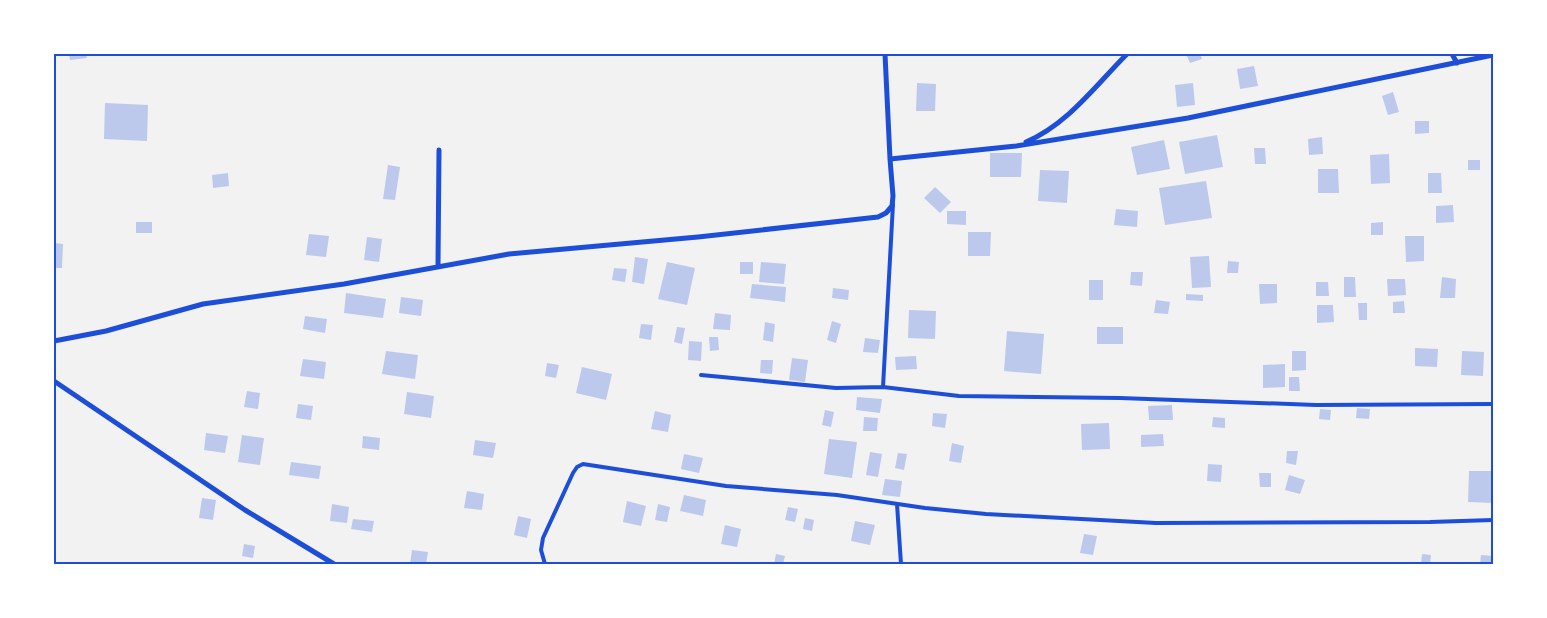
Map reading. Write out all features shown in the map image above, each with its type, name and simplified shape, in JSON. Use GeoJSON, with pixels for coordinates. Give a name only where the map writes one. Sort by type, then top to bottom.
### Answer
{"type":"FeatureCollection","features":[{"type":"Feature","properties":{"kind":"street"},"geometry":{"type":"LineString","coordinates":[[54,341],[106,331],[203,304],[344,284],[510,254],[698,237],[878,217],[886,213],[892,206],[893,196],[885,54]]}},
{"type":"Feature","properties":{"kind":"street"},"geometry":{"type":"LineString","coordinates":[[1016,146],[1053,128],[1087,98],[1127,54]]}},
{"type":"Feature","properties":{"kind":"street"},"geometry":{"type":"LineString","coordinates":[[1452,54],[1457,63]]}},
{"type":"Feature","properties":{"kind":"street"},"geometry":{"type":"LineString","coordinates":[[890,159],[1016,146],[1188,118],[1493,55]]}},
{"type":"Feature","properties":{"kind":"street"},"geometry":{"type":"LineString","coordinates":[[438,266],[439,150]]}},
{"type":"Feature","properties":{"kind":"street"},"geometry":{"type":"LineString","coordinates":[[54,381],[246,510],[334,564]]}},
{"type":"Feature","properties":{"kind":"lane"},"geometry":{"type":"LineString","coordinates":[[883,387],[893,196]]}},
{"type":"Feature","properties":{"kind":"lane"},"geometry":{"type":"LineString","coordinates":[[701,375],[836,388],[883,387],[960,396],[1120,398],[1316,405],[1493,404]]}},
{"type":"Feature","properties":{"kind":"lane"},"geometry":{"type":"LineString","coordinates":[[545,564],[541,550],[543,538],[572,472],[583,464],[726,486],[838,496],[986,514],[1156,523],[1493,520]]}},
{"type":"Feature","properties":{"kind":"lane"},"geometry":{"type":"LineString","coordinates":[[897,504],[901,564]]}},
{"type":"Feature","properties":{"kind":"building"},"geometry":{"type":"Polygon","coordinates":[[[69,54],[86,54],[87,58],[70,60],[69,54]]]}},
{"type":"Feature","properties":{"kind":"building"},"geometry":{"type":"Polygon","coordinates":[[[1186,54],[1200,54],[1202,59],[1190,63],[1186,54]]]}},
{"type":"Feature","properties":{"kind":"building"},"geometry":{"type":"Polygon","coordinates":[[[1254,66],[1258,86],[1240,89],[1237,69],[1254,66]]]}},
{"type":"Feature","properties":{"kind":"building"},"geometry":{"type":"Polygon","coordinates":[[[917,83],[936,84],[935,111],[916,111],[917,83]]]}},
{"type":"Feature","properties":{"kind":"building"},"geometry":{"type":"Polygon","coordinates":[[[1193,83],[1195,105],[1177,107],[1175,85],[1193,83]]]}},
{"type":"Feature","properties":{"kind":"building"},"geometry":{"type":"Polygon","coordinates":[[[1393,92],[1399,112],[1388,115],[1382,96],[1393,92]]]}},
{"type":"Feature","properties":{"kind":"building"},"geometry":{"type":"Polygon","coordinates":[[[105,103],[148,105],[147,141],[104,139],[105,103]]]}},
{"type":"Feature","properties":{"kind":"building"},"geometry":{"type":"Polygon","coordinates":[[[1415,121],[1429,121],[1429,133],[1415,134],[1415,121]]]}},
{"type":"Feature","properties":{"kind":"building"},"geometry":{"type":"Polygon","coordinates":[[[1217,135],[1223,167],[1185,174],[1179,142],[1217,135]]]}},
{"type":"Feature","properties":{"kind":"building"},"geometry":{"type":"Polygon","coordinates":[[[1322,137],[1323,154],[1309,155],[1308,139],[1322,137]]]}},
{"type":"Feature","properties":{"kind":"building"},"geometry":{"type":"Polygon","coordinates":[[[1164,140],[1170,169],[1137,175],[1131,147],[1164,140]]]}},
{"type":"Feature","properties":{"kind":"building"},"geometry":{"type":"Polygon","coordinates":[[[1254,148],[1265,148],[1266,164],[1255,164],[1254,148]]]}},
{"type":"Feature","properties":{"kind":"building"},"geometry":{"type":"Polygon","coordinates":[[[990,153],[1022,153],[1021,177],[990,177],[990,153]]]}},
{"type":"Feature","properties":{"kind":"building"},"geometry":{"type":"Polygon","coordinates":[[[1389,154],[1390,183],[1371,184],[1370,155],[1389,154]]]}},
{"type":"Feature","properties":{"kind":"building"},"geometry":{"type":"Polygon","coordinates":[[[1468,160],[1480,160],[1480,170],[1468,170],[1468,160]]]}},
{"type":"Feature","properties":{"kind":"building"},"geometry":{"type":"Polygon","coordinates":[[[388,165],[400,167],[395,200],[383,199],[388,165]]]}},
{"type":"Feature","properties":{"kind":"building"},"geometry":{"type":"Polygon","coordinates":[[[1318,169],[1338,169],[1339,193],[1318,193],[1318,169]]]}},
{"type":"Feature","properties":{"kind":"building"},"geometry":{"type":"Polygon","coordinates":[[[1040,170],[1069,171],[1067,203],[1038,201],[1040,170]]]}},
{"type":"Feature","properties":{"kind":"building"},"geometry":{"type":"Polygon","coordinates":[[[228,173],[229,186],[213,188],[212,175],[228,173]]]}},
{"type":"Feature","properties":{"kind":"building"},"geometry":{"type":"Polygon","coordinates":[[[1428,173],[1441,173],[1442,193],[1428,193],[1428,173]]]}},
{"type":"Feature","properties":{"kind":"building"},"geometry":{"type":"Polygon","coordinates":[[[1206,181],[1212,218],[1165,225],[1159,188],[1206,181]]]}},
{"type":"Feature","properties":{"kind":"building"},"geometry":{"type":"Polygon","coordinates":[[[935,187],[951,202],[940,213],[924,198],[935,187]]]}},
{"type":"Feature","properties":{"kind":"building"},"geometry":{"type":"Polygon","coordinates":[[[1453,205],[1454,222],[1436,223],[1436,206],[1453,205]]]}},
{"type":"Feature","properties":{"kind":"building"},"geometry":{"type":"Polygon","coordinates":[[[1116,209],[1138,211],[1137,227],[1114,225],[1116,209]]]}},
{"type":"Feature","properties":{"kind":"building"},"geometry":{"type":"Polygon","coordinates":[[[947,211],[966,211],[966,225],[947,224],[947,211]]]}},
{"type":"Feature","properties":{"kind":"building"},"geometry":{"type":"Polygon","coordinates":[[[136,222],[152,222],[152,233],[136,233],[136,222]]]}},
{"type":"Feature","properties":{"kind":"building"},"geometry":{"type":"Polygon","coordinates":[[[1383,222],[1383,235],[1371,235],[1371,223],[1383,222]]]}},
{"type":"Feature","properties":{"kind":"building"},"geometry":{"type":"Polygon","coordinates":[[[968,232],[991,232],[990,256],[968,256],[968,232]]]}},
{"type":"Feature","properties":{"kind":"building"},"geometry":{"type":"Polygon","coordinates":[[[309,234],[329,236],[326,257],[306,255],[309,234]]]}},
{"type":"Feature","properties":{"kind":"building"},"geometry":{"type":"Polygon","coordinates":[[[1405,236],[1424,236],[1424,261],[1406,262],[1405,236]]]}},
{"type":"Feature","properties":{"kind":"building"},"geometry":{"type":"Polygon","coordinates":[[[367,237],[382,239],[379,262],[364,260],[367,237]]]}},
{"type":"Feature","properties":{"kind":"building"},"geometry":{"type":"Polygon","coordinates":[[[54,243],[63,244],[62,268],[54,268],[54,243]]]}},
{"type":"Feature","properties":{"kind":"building"},"geometry":{"type":"Polygon","coordinates":[[[1209,256],[1211,287],[1192,288],[1190,257],[1209,256]]]}},
{"type":"Feature","properties":{"kind":"building"},"geometry":{"type":"Polygon","coordinates":[[[635,257],[648,259],[644,284],[632,282],[635,257]]]}},
{"type":"Feature","properties":{"kind":"building"},"geometry":{"type":"Polygon","coordinates":[[[1228,261],[1239,262],[1238,273],[1227,273],[1228,261]]]}},
{"type":"Feature","properties":{"kind":"building"},"geometry":{"type":"Polygon","coordinates":[[[667,262],[695,268],[687,305],[658,299],[667,262]]]}},
{"type":"Feature","properties":{"kind":"building"},"geometry":{"type":"Polygon","coordinates":[[[740,262],[753,262],[753,274],[740,274],[740,262]]]}},
{"type":"Feature","properties":{"kind":"building"},"geometry":{"type":"Polygon","coordinates":[[[761,262],[786,264],[784,284],[759,282],[761,262]]]}},
{"type":"Feature","properties":{"kind":"building"},"geometry":{"type":"Polygon","coordinates":[[[614,268],[627,269],[625,282],[612,280],[614,268]]]}},
{"type":"Feature","properties":{"kind":"building"},"geometry":{"type":"Polygon","coordinates":[[[1131,272],[1143,272],[1142,286],[1130,285],[1131,272]]]}},
{"type":"Feature","properties":{"kind":"building"},"geometry":{"type":"Polygon","coordinates":[[[1344,277],[1355,277],[1356,297],[1344,297],[1344,277]]]}},
{"type":"Feature","properties":{"kind":"building"},"geometry":{"type":"Polygon","coordinates":[[[1442,277],[1456,279],[1455,298],[1440,298],[1442,277]]]}},
{"type":"Feature","properties":{"kind":"building"},"geometry":{"type":"Polygon","coordinates":[[[1387,279],[1405,279],[1406,295],[1388,296],[1387,279]]]}},
{"type":"Feature","properties":{"kind":"building"},"geometry":{"type":"Polygon","coordinates":[[[1089,280],[1103,280],[1103,300],[1089,300],[1089,280]]]}},
{"type":"Feature","properties":{"kind":"building"},"geometry":{"type":"Polygon","coordinates":[[[1316,282],[1328,282],[1329,296],[1316,296],[1316,282]]]}},
{"type":"Feature","properties":{"kind":"building"},"geometry":{"type":"Polygon","coordinates":[[[752,284],[786,287],[785,302],[750,298],[752,284]]]}},
{"type":"Feature","properties":{"kind":"building"},"geometry":{"type":"Polygon","coordinates":[[[1259,284],[1277,284],[1277,303],[1260,304],[1259,284]]]}},
{"type":"Feature","properties":{"kind":"building"},"geometry":{"type":"Polygon","coordinates":[[[833,288],[849,290],[848,300],[832,298],[833,288]]]}},
{"type":"Feature","properties":{"kind":"building"},"geometry":{"type":"Polygon","coordinates":[[[346,293],[386,299],[383,318],[344,313],[346,293]]]}},
{"type":"Feature","properties":{"kind":"building"},"geometry":{"type":"Polygon","coordinates":[[[1186,294],[1203,295],[1203,301],[1186,300],[1186,294]]]}},
{"type":"Feature","properties":{"kind":"building"},"geometry":{"type":"Polygon","coordinates":[[[401,297],[423,300],[421,316],[399,313],[401,297]]]}},
{"type":"Feature","properties":{"kind":"building"},"geometry":{"type":"Polygon","coordinates":[[[1156,300],[1170,302],[1168,314],[1154,313],[1156,300]]]}},
{"type":"Feature","properties":{"kind":"building"},"geometry":{"type":"Polygon","coordinates":[[[1404,301],[1405,313],[1393,313],[1393,302],[1404,301]]]}},
{"type":"Feature","properties":{"kind":"building"},"geometry":{"type":"Polygon","coordinates":[[[1358,303],[1367,303],[1367,320],[1359,320],[1358,303]]]}},
{"type":"Feature","properties":{"kind":"building"},"geometry":{"type":"Polygon","coordinates":[[[1317,305],[1333,305],[1334,322],[1317,323],[1317,305]]]}},
{"type":"Feature","properties":{"kind":"building"},"geometry":{"type":"Polygon","coordinates":[[[909,310],[936,311],[935,339],[908,338],[909,310]]]}},
{"type":"Feature","properties":{"kind":"building"},"geometry":{"type":"Polygon","coordinates":[[[715,313],[731,315],[730,330],[713,329],[715,313]]]}},
{"type":"Feature","properties":{"kind":"building"},"geometry":{"type":"Polygon","coordinates":[[[305,316],[327,319],[325,333],[303,329],[305,316]]]}},
{"type":"Feature","properties":{"kind":"building"},"geometry":{"type":"Polygon","coordinates":[[[832,321],[841,324],[836,343],[827,340],[832,321]]]}},
{"type":"Feature","properties":{"kind":"building"},"geometry":{"type":"Polygon","coordinates":[[[765,322],[775,324],[773,342],[763,340],[765,322]]]}},
{"type":"Feature","properties":{"kind":"building"},"geometry":{"type":"Polygon","coordinates":[[[641,324],[653,325],[651,340],[639,338],[641,324]]]}},
{"type":"Feature","properties":{"kind":"building"},"geometry":{"type":"Polygon","coordinates":[[[677,327],[685,328],[682,344],[674,342],[677,327]]]}},
{"type":"Feature","properties":{"kind":"building"},"geometry":{"type":"Polygon","coordinates":[[[1097,327],[1123,327],[1123,344],[1097,344],[1097,327]]]}},
{"type":"Feature","properties":{"kind":"building"},"geometry":{"type":"Polygon","coordinates":[[[1007,331],[1044,334],[1041,374],[1004,371],[1007,331]]]}},
{"type":"Feature","properties":{"kind":"building"},"geometry":{"type":"Polygon","coordinates":[[[709,337],[718,337],[719,350],[710,351],[709,337]]]}},
{"type":"Feature","properties":{"kind":"building"},"geometry":{"type":"Polygon","coordinates":[[[865,338],[880,340],[878,353],[863,352],[865,338]]]}},
{"type":"Feature","properties":{"kind":"building"},"geometry":{"type":"Polygon","coordinates":[[[689,341],[702,342],[701,361],[688,360],[689,341]]]}},
{"type":"Feature","properties":{"kind":"building"},"geometry":{"type":"Polygon","coordinates":[[[1415,348],[1438,349],[1437,367],[1415,366],[1415,348]]]}},
{"type":"Feature","properties":{"kind":"building"},"geometry":{"type":"Polygon","coordinates":[[[386,351],[418,355],[415,379],[382,374],[386,351]]]}},
{"type":"Feature","properties":{"kind":"building"},"geometry":{"type":"Polygon","coordinates":[[[1292,351],[1306,351],[1306,370],[1292,371],[1292,351]]]}},
{"type":"Feature","properties":{"kind":"building"},"geometry":{"type":"Polygon","coordinates":[[[1462,351],[1484,352],[1483,376],[1461,375],[1462,351]]]}},
{"type":"Feature","properties":{"kind":"building"},"geometry":{"type":"Polygon","coordinates":[[[916,356],[917,369],[896,370],[895,357],[916,356]]]}},
{"type":"Feature","properties":{"kind":"building"},"geometry":{"type":"Polygon","coordinates":[[[792,358],[808,360],[805,382],[789,380],[792,358]]]}},
{"type":"Feature","properties":{"kind":"building"},"geometry":{"type":"Polygon","coordinates":[[[303,359],[326,362],[324,379],[300,376],[303,359]]]}},
{"type":"Feature","properties":{"kind":"building"},"geometry":{"type":"Polygon","coordinates":[[[761,360],[773,360],[772,374],[760,373],[761,360]]]}},
{"type":"Feature","properties":{"kind":"building"},"geometry":{"type":"Polygon","coordinates":[[[547,363],[559,365],[556,378],[545,376],[547,363]]]}},
{"type":"Feature","properties":{"kind":"building"},"geometry":{"type":"Polygon","coordinates":[[[1285,364],[1285,387],[1263,388],[1263,365],[1285,364]]]}},
{"type":"Feature","properties":{"kind":"building"},"geometry":{"type":"Polygon","coordinates":[[[582,367],[612,374],[606,400],[576,393],[582,367]]]}},
{"type":"Feature","properties":{"kind":"building"},"geometry":{"type":"Polygon","coordinates":[[[1289,377],[1299,377],[1300,391],[1289,391],[1289,377]]]}},
{"type":"Feature","properties":{"kind":"building"},"geometry":{"type":"Polygon","coordinates":[[[247,391],[260,393],[258,409],[244,407],[247,391]]]}},
{"type":"Feature","properties":{"kind":"building"},"geometry":{"type":"Polygon","coordinates":[[[407,392],[434,396],[431,418],[404,414],[407,392]]]}},
{"type":"Feature","properties":{"kind":"building"},"geometry":{"type":"Polygon","coordinates":[[[857,397],[882,399],[880,413],[856,410],[857,397]]]}},
{"type":"Feature","properties":{"kind":"building"},"geometry":{"type":"Polygon","coordinates":[[[298,404],[313,406],[311,420],[296,418],[298,404]]]}},
{"type":"Feature","properties":{"kind":"building"},"geometry":{"type":"Polygon","coordinates":[[[1172,405],[1173,420],[1149,420],[1148,406],[1172,405]]]}},
{"type":"Feature","properties":{"kind":"building"},"geometry":{"type":"Polygon","coordinates":[[[1357,408],[1370,409],[1369,419],[1356,418],[1357,408]]]}},
{"type":"Feature","properties":{"kind":"building"},"geometry":{"type":"Polygon","coordinates":[[[1320,409],[1331,410],[1330,420],[1319,419],[1320,409]]]}},
{"type":"Feature","properties":{"kind":"building"},"geometry":{"type":"Polygon","coordinates":[[[825,410],[834,412],[831,427],[822,425],[825,410]]]}},
{"type":"Feature","properties":{"kind":"building"},"geometry":{"type":"Polygon","coordinates":[[[655,411],[671,415],[668,432],[651,429],[655,411]]]}},
{"type":"Feature","properties":{"kind":"building"},"geometry":{"type":"Polygon","coordinates":[[[933,413],[947,414],[945,428],[932,426],[933,413]]]}},
{"type":"Feature","properties":{"kind":"building"},"geometry":{"type":"Polygon","coordinates":[[[864,417],[878,418],[877,431],[863,431],[864,417]]]}},
{"type":"Feature","properties":{"kind":"building"},"geometry":{"type":"Polygon","coordinates":[[[1213,417],[1225,418],[1225,428],[1212,427],[1213,417]]]}},
{"type":"Feature","properties":{"kind":"building"},"geometry":{"type":"Polygon","coordinates":[[[1109,423],[1110,449],[1082,450],[1081,424],[1109,423]]]}},
{"type":"Feature","properties":{"kind":"building"},"geometry":{"type":"Polygon","coordinates":[[[206,433],[228,436],[225,453],[204,450],[206,433]]]}},
{"type":"Feature","properties":{"kind":"building"},"geometry":{"type":"Polygon","coordinates":[[[1163,434],[1164,446],[1141,447],[1141,435],[1163,434]]]}},
{"type":"Feature","properties":{"kind":"building"},"geometry":{"type":"Polygon","coordinates":[[[242,435],[264,438],[260,465],[238,462],[242,435]]]}},
{"type":"Feature","properties":{"kind":"building"},"geometry":{"type":"Polygon","coordinates":[[[363,436],[380,438],[379,450],[362,448],[363,436]]]}},
{"type":"Feature","properties":{"kind":"building"},"geometry":{"type":"Polygon","coordinates":[[[829,439],[857,442],[852,478],[824,474],[829,439]]]}},
{"type":"Feature","properties":{"kind":"building"},"geometry":{"type":"Polygon","coordinates":[[[475,440],[496,443],[493,458],[473,455],[475,440]]]}},
{"type":"Feature","properties":{"kind":"building"},"geometry":{"type":"Polygon","coordinates":[[[952,443],[964,446],[961,463],[949,461],[952,443]]]}},
{"type":"Feature","properties":{"kind":"building"},"geometry":{"type":"Polygon","coordinates":[[[1287,451],[1298,451],[1296,465],[1286,463],[1287,451]]]}},
{"type":"Feature","properties":{"kind":"building"},"geometry":{"type":"Polygon","coordinates":[[[870,452],[882,454],[878,477],[866,475],[870,452]]]}},
{"type":"Feature","properties":{"kind":"building"},"geometry":{"type":"Polygon","coordinates":[[[898,453],[907,454],[904,470],[895,468],[898,453]]]}},
{"type":"Feature","properties":{"kind":"building"},"geometry":{"type":"Polygon","coordinates":[[[684,454],[703,458],[699,473],[681,469],[684,454]]]}},
{"type":"Feature","properties":{"kind":"building"},"geometry":{"type":"Polygon","coordinates":[[[291,462],[321,466],[319,479],[289,475],[291,462]]]}},
{"type":"Feature","properties":{"kind":"building"},"geometry":{"type":"Polygon","coordinates":[[[1208,464],[1222,465],[1221,482],[1207,481],[1208,464]]]}},
{"type":"Feature","properties":{"kind":"building"},"geometry":{"type":"Polygon","coordinates":[[[1469,471],[1493,471],[1493,503],[1468,502],[1469,471]]]}},
{"type":"Feature","properties":{"kind":"building"},"geometry":{"type":"Polygon","coordinates":[[[1259,473],[1271,473],[1271,487],[1260,487],[1259,473]]]}},
{"type":"Feature","properties":{"kind":"building"},"geometry":{"type":"Polygon","coordinates":[[[1289,475],[1305,480],[1300,494],[1285,490],[1289,475]]]}},
{"type":"Feature","properties":{"kind":"building"},"geometry":{"type":"Polygon","coordinates":[[[885,479],[902,481],[900,497],[882,495],[885,479]]]}},
{"type":"Feature","properties":{"kind":"building"},"geometry":{"type":"Polygon","coordinates":[[[467,491],[484,494],[482,510],[464,508],[467,491]]]}},
{"type":"Feature","properties":{"kind":"building"},"geometry":{"type":"Polygon","coordinates":[[[684,495],[706,500],[703,516],[680,511],[684,495]]]}},
{"type":"Feature","properties":{"kind":"building"},"geometry":{"type":"Polygon","coordinates":[[[202,498],[216,500],[213,520],[199,518],[202,498]]]}},
{"type":"Feature","properties":{"kind":"building"},"geometry":{"type":"Polygon","coordinates":[[[627,501],[646,506],[641,526],[623,522],[627,501]]]}},
{"type":"Feature","properties":{"kind":"building"},"geometry":{"type":"Polygon","coordinates":[[[332,504],[349,507],[347,523],[330,521],[332,504]]]}},
{"type":"Feature","properties":{"kind":"building"},"geometry":{"type":"Polygon","coordinates":[[[658,504],[670,507],[667,522],[655,520],[658,504]]]}},
{"type":"Feature","properties":{"kind":"building"},"geometry":{"type":"Polygon","coordinates":[[[788,507],[798,509],[795,522],[785,520],[788,507]]]}},
{"type":"Feature","properties":{"kind":"building"},"geometry":{"type":"Polygon","coordinates":[[[518,516],[531,519],[527,538],[514,535],[518,516]]]}},
{"type":"Feature","properties":{"kind":"building"},"geometry":{"type":"Polygon","coordinates":[[[805,518],[814,520],[812,531],[803,529],[805,518]]]}},
{"type":"Feature","properties":{"kind":"building"},"geometry":{"type":"Polygon","coordinates":[[[353,519],[374,521],[372,532],[351,529],[353,519]]]}},
{"type":"Feature","properties":{"kind":"building"},"geometry":{"type":"Polygon","coordinates":[[[855,521],[875,525],[870,545],[851,541],[855,521]]]}},
{"type":"Feature","properties":{"kind":"building"},"geometry":{"type":"Polygon","coordinates":[[[725,525],[741,529],[737,547],[721,544],[725,525]]]}},
{"type":"Feature","properties":{"kind":"building"},"geometry":{"type":"Polygon","coordinates":[[[1084,534],[1097,536],[1093,555],[1080,553],[1084,534]]]}},
{"type":"Feature","properties":{"kind":"building"},"geometry":{"type":"Polygon","coordinates":[[[244,544],[255,546],[253,558],[242,556],[244,544]]]}},
{"type":"Feature","properties":{"kind":"building"},"geometry":{"type":"Polygon","coordinates":[[[412,550],[428,552],[426,564],[410,564],[412,550]]]}},
{"type":"Feature","properties":{"kind":"building"},"geometry":{"type":"Polygon","coordinates":[[[776,554],[785,556],[783,564],[774,564],[776,554]]]}},
{"type":"Feature","properties":{"kind":"building"},"geometry":{"type":"Polygon","coordinates":[[[1422,554],[1431,555],[1430,564],[1421,564],[1422,554]]]}},
{"type":"Feature","properties":{"kind":"building"},"geometry":{"type":"Polygon","coordinates":[[[1481,555],[1493,556],[1493,564],[1480,564],[1481,555]]]}}]}
